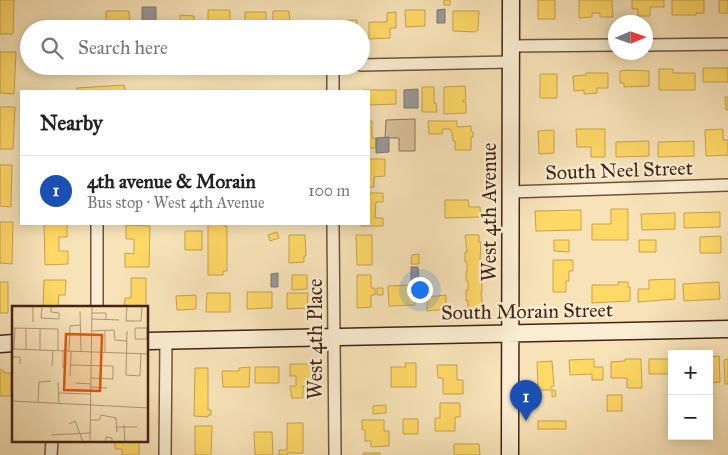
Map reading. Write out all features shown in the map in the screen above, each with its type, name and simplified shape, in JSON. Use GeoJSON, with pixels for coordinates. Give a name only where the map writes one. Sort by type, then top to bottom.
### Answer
{"type":"FeatureCollection","features":[{"type":"Feature","properties":{"kind":"street","name":"West 4th Avenue"},"geometry":{"type":"LineString","coordinates":[[510,0],[510,455]]}},
{"type":"Feature","properties":{"kind":"street"},"geometry":{"type":"LineString","coordinates":[[653,45],[728,44]]}},
{"type":"Feature","properties":{"kind":"street"},"geometry":{"type":"LineString","coordinates":[[370,64],[608,46]]}},
{"type":"Feature","properties":{"kind":"street"},"geometry":{"type":"LineString","coordinates":[[333,75],[333,90]]}},
{"type":"Feature","properties":{"kind":"street","name":"South Neel Street"},"geometry":{"type":"LineString","coordinates":[[510,192],[728,185]]}},
{"type":"Feature","properties":{"kind":"street"},"geometry":{"type":"LineString","coordinates":[[97,225],[97,306]]}},
{"type":"Feature","properties":{"kind":"street","name":"West 4th Place"},"geometry":{"type":"LineString","coordinates":[[333,225],[335,455]]}},
{"type":"Feature","properties":{"kind":"street","name":"South Morain Street"},"geometry":{"type":"LineString","coordinates":[[149,341],[728,329]]}},
{"type":"Feature","properties":{"kind":"street"},"geometry":{"type":"LineString","coordinates":[[165,455],[166,340]]}},
{"type":"Feature","properties":{"kind":"street"},"geometry":{"type":"LineString","coordinates":[[52,442],[52,455]]}},
{"type":"Feature","properties":{"kind":"shaded area"},"geometry":{"type":"Polygon","coordinates":[[[415,119],[415,151],[399,151],[399,138],[385,138],[386,120],[415,119]]]}},
{"type":"Feature","properties":{"kind":"building: Homes"},"geometry":{"type":"Polygon","coordinates":[[[0,0],[14,0],[13,34],[0,34],[0,0]]]}},
{"type":"Feature","properties":{"kind":"building: Homes"},"geometry":{"type":"Polygon","coordinates":[[[444,0],[450,0],[450,5],[444,5],[444,0]]]}},
{"type":"Feature","properties":{"kind":"building: Homes"},"geometry":{"type":"Polygon","coordinates":[[[538,0],[555,0],[555,19],[538,19],[538,0]]]}},
{"type":"Feature","properties":{"kind":"building: Homes"},"geometry":{"type":"Polygon","coordinates":[[[579,0],[612,0],[613,15],[600,17],[600,13],[592,13],[592,17],[579,18],[579,0]]]}},
{"type":"Feature","properties":{"kind":"building: Homes"},"geometry":{"type":"Polygon","coordinates":[[[632,0],[664,0],[664,7],[650,7],[650,15],[638,15],[638,9],[632,9],[632,0]]]}},
{"type":"Feature","properties":{"kind":"building: Homes"},"geometry":{"type":"Polygon","coordinates":[[[672,0],[704,0],[704,13],[672,15],[672,0]]]}},
{"type":"Feature","properties":{"kind":"building: Homes"},"geometry":{"type":"Polygon","coordinates":[[[719,0],[728,0],[728,13],[719,13],[719,0]]]}},
{"type":"Feature","properties":{"kind":"building: Homes"},"geometry":{"type":"Polygon","coordinates":[[[208,10],[230,10],[230,20],[208,20],[208,10]]]}},
{"type":"Feature","properties":{"kind":"building: Homes"},"geometry":{"type":"Polygon","coordinates":[[[405,10],[425,10],[425,26],[406,27],[405,10]]]}},
{"type":"Feature","properties":{"kind":"building: Homes"},"geometry":{"type":"Polygon","coordinates":[[[106,11],[129,11],[130,20],[106,20],[106,11]]]}},
{"type":"Feature","properties":{"kind":"building: Homes"},"geometry":{"type":"Polygon","coordinates":[[[273,11],[289,11],[290,20],[273,20],[273,11]]]}},
{"type":"Feature","properties":{"kind":"building: Homes"},"geometry":{"type":"Polygon","coordinates":[[[453,11],[479,11],[478,30],[475,32],[453,31],[453,11]]]}},
{"type":"Feature","properties":{"kind":"building: Homes"},"geometry":{"type":"Polygon","coordinates":[[[245,12],[266,12],[266,20],[245,20],[245,12]]]}},
{"type":"Feature","properties":{"kind":"building: Homes"},"geometry":{"type":"Polygon","coordinates":[[[396,12],[396,28],[390,28],[390,38],[370,39],[370,22],[387,22],[387,13],[396,12]]]}},
{"type":"Feature","properties":{"kind":"building: Homes"},"geometry":{"type":"Polygon","coordinates":[[[180,15],[194,16],[194,20],[180,20],[180,15]]]}},
{"type":"Feature","properties":{"kind":"building: Homes"},"geometry":{"type":"Polygon","coordinates":[[[0,52],[16,52],[14,94],[0,93],[0,52]]]}},
{"type":"Feature","properties":{"kind":"building: Homes"},"geometry":{"type":"Polygon","coordinates":[[[703,68],[728,68],[728,82],[703,82],[703,68]]]}},
{"type":"Feature","properties":{"kind":"building: Homes"},"geometry":{"type":"Polygon","coordinates":[[[659,69],[673,69],[673,73],[695,73],[695,90],[659,90],[659,69]]]}},
{"type":"Feature","properties":{"kind":"building: Homes"},"geometry":{"type":"Polygon","coordinates":[[[620,71],[649,71],[649,86],[624,87],[624,83],[620,83],[620,71]]]}},
{"type":"Feature","properties":{"kind":"building: Homes"},"geometry":{"type":"Polygon","coordinates":[[[586,73],[608,73],[608,88],[597,88],[597,93],[584,94],[584,90],[574,91],[573,76],[586,75],[586,73]]]}},
{"type":"Feature","properties":{"kind":"building: Homes"},"geometry":{"type":"Polygon","coordinates":[[[540,74],[557,74],[557,98],[540,98],[540,74]]]}},
{"type":"Feature","properties":{"kind":"building: Homes"},"geometry":{"type":"Polygon","coordinates":[[[124,85],[125,90],[77,90],[77,88],[124,85]]]}},
{"type":"Feature","properties":{"kind":"building: Homes"},"geometry":{"type":"Polygon","coordinates":[[[465,86],[466,100],[463,100],[463,102],[466,102],[466,113],[444,114],[444,87],[465,86]]]}},
{"type":"Feature","properties":{"kind":"building: Homes"},"geometry":{"type":"Polygon","coordinates":[[[422,87],[434,87],[434,103],[436,103],[437,112],[422,112],[422,87]]]}},
{"type":"Feature","properties":{"kind":"building: Homes"},"geometry":{"type":"Polygon","coordinates":[[[370,90],[396,90],[396,104],[370,105],[370,90]]]}},
{"type":"Feature","properties":{"kind":"building: Homes"},"geometry":{"type":"Polygon","coordinates":[[[725,97],[728,97],[728,110],[726,110],[725,97]]]}},
{"type":"Feature","properties":{"kind":"building: Homes"},"geometry":{"type":"Polygon","coordinates":[[[0,107],[15,107],[13,149],[0,149],[0,107]]]}},
{"type":"Feature","properties":{"kind":"building: Homes"},"geometry":{"type":"Polygon","coordinates":[[[370,121],[372,121],[372,138],[376,138],[376,148],[370,148],[370,121]]]}},
{"type":"Feature","properties":{"kind":"building: Homes"},"geometry":{"type":"Polygon","coordinates":[[[428,121],[457,121],[457,127],[471,126],[473,137],[471,137],[471,150],[455,150],[455,141],[453,141],[450,129],[443,129],[442,134],[429,134],[428,121]]]}},
{"type":"Feature","properties":{"kind":"building: Homes"},"geometry":{"type":"Polygon","coordinates":[[[576,129],[605,129],[605,157],[591,157],[591,147],[577,147],[576,129]]]}},
{"type":"Feature","properties":{"kind":"building: Homes"},"geometry":{"type":"Polygon","coordinates":[[[723,129],[723,140],[728,140],[728,155],[706,156],[705,130],[723,129]]]}},
{"type":"Feature","properties":{"kind":"building: Homes"},"geometry":{"type":"Polygon","coordinates":[[[554,130],[554,153],[539,154],[538,131],[554,130]]]}},
{"type":"Feature","properties":{"kind":"building: Homes"},"geometry":{"type":"Polygon","coordinates":[[[649,141],[649,156],[616,157],[616,142],[649,141]]]}},
{"type":"Feature","properties":{"kind":"building: Homes"},"geometry":{"type":"Polygon","coordinates":[[[694,141],[694,156],[658,157],[658,142],[694,141]]]}},
{"type":"Feature","properties":{"kind":"building: Homes"},"geometry":{"type":"Polygon","coordinates":[[[370,159],[385,159],[385,176],[374,177],[374,187],[370,187],[370,159]]]}},
{"type":"Feature","properties":{"kind":"building: Homes"},"geometry":{"type":"Polygon","coordinates":[[[0,165],[12,165],[11,207],[0,206],[0,165]]]}},
{"type":"Feature","properties":{"kind":"building: Homes"},"geometry":{"type":"Polygon","coordinates":[[[370,193],[383,193],[383,202],[376,202],[375,218],[383,218],[383,226],[361,226],[370,225],[370,193]]]}},
{"type":"Feature","properties":{"kind":"building: Homes"},"geometry":{"type":"Polygon","coordinates":[[[445,200],[468,200],[469,207],[480,207],[481,217],[445,218],[445,200]]]}},
{"type":"Feature","properties":{"kind":"building: Homes"},"geometry":{"type":"Polygon","coordinates":[[[611,209],[628,209],[628,240],[592,240],[592,224],[611,224],[611,209]]]}},
{"type":"Feature","properties":{"kind":"building: Homes"},"geometry":{"type":"Polygon","coordinates":[[[581,210],[581,230],[536,231],[535,211],[581,210]]]}},
{"type":"Feature","properties":{"kind":"building: Homes"},"geometry":{"type":"Polygon","coordinates":[[[720,212],[720,227],[684,228],[684,213],[720,212]]]}},
{"type":"Feature","properties":{"kind":"building: Homes"},"geometry":{"type":"Polygon","coordinates":[[[675,213],[675,229],[642,230],[641,214],[675,213]]]}},
{"type":"Feature","properties":{"kind":"building: Homes"},"geometry":{"type":"Polygon","coordinates":[[[0,222],[13,222],[12,264],[0,263],[0,222]]]}},
{"type":"Feature","properties":{"kind":"building: Homes"},"geometry":{"type":"Polygon","coordinates":[[[44,225],[67,225],[67,237],[59,237],[59,251],[68,251],[68,264],[45,265],[44,225]]]}},
{"type":"Feature","properties":{"kind":"building: Homes"},"geometry":{"type":"Polygon","coordinates":[[[126,225],[150,226],[149,267],[125,267],[125,253],[134,254],[134,239],[126,239],[126,225]]]}},
{"type":"Feature","properties":{"kind":"building: Homes"},"geometry":{"type":"Polygon","coordinates":[[[208,225],[227,226],[227,271],[223,271],[223,275],[208,275],[208,225]]]}},
{"type":"Feature","properties":{"kind":"building: Homes"},"geometry":{"type":"Polygon","coordinates":[[[185,231],[202,231],[202,250],[185,250],[185,231]]]}},
{"type":"Feature","properties":{"kind":"building: Homes"},"geometry":{"type":"Polygon","coordinates":[[[277,232],[279,238],[270,241],[268,235],[277,232]]]}},
{"type":"Feature","properties":{"kind":"building: Homes"},"geometry":{"type":"Polygon","coordinates":[[[289,235],[305,235],[306,256],[304,256],[304,262],[289,263],[289,235]]]}},
{"type":"Feature","properties":{"kind":"building: Homes"},"geometry":{"type":"Polygon","coordinates":[[[356,235],[372,235],[372,265],[357,265],[356,235]]]}},
{"type":"Feature","properties":{"kind":"building: Homes"},"geometry":{"type":"Polygon","coordinates":[[[465,235],[479,235],[479,242],[481,242],[480,261],[482,271],[480,271],[480,280],[482,280],[483,310],[468,310],[468,300],[466,301],[468,281],[466,281],[467,262],[465,262],[465,252],[467,252],[465,235]]]}},
{"type":"Feature","properties":{"kind":"building: Homes"},"geometry":{"type":"Polygon","coordinates":[[[721,236],[721,253],[700,253],[700,237],[721,236]]]}},
{"type":"Feature","properties":{"kind":"building: Homes"},"geometry":{"type":"Polygon","coordinates":[[[554,240],[569,240],[569,252],[554,251],[554,240]]]}},
{"type":"Feature","properties":{"kind":"building: Homes"},"geometry":{"type":"Polygon","coordinates":[[[639,240],[656,240],[656,252],[639,252],[639,240]]]}},
{"type":"Feature","properties":{"kind":"building: Homes"},"geometry":{"type":"Polygon","coordinates":[[[419,254],[419,264],[411,264],[412,255],[419,254]]]}},
{"type":"Feature","properties":{"kind":"building: Homes"},"geometry":{"type":"Polygon","coordinates":[[[553,260],[573,260],[573,271],[569,271],[569,281],[566,281],[566,292],[553,292],[553,260]]]}},
{"type":"Feature","properties":{"kind":"building: Homes"},"geometry":{"type":"Polygon","coordinates":[[[292,275],[307,275],[307,289],[292,290],[292,275]]]}},
{"type":"Feature","properties":{"kind":"building: Homes"},"geometry":{"type":"Polygon","coordinates":[[[357,275],[371,275],[371,288],[375,288],[375,295],[371,295],[371,307],[357,308],[357,275]]]}},
{"type":"Feature","properties":{"kind":"building: Homes"},"geometry":{"type":"Polygon","coordinates":[[[131,278],[146,278],[146,306],[124,306],[125,298],[131,298],[131,278]]]}},
{"type":"Feature","properties":{"kind":"building: Homes"},"geometry":{"type":"Polygon","coordinates":[[[675,279],[675,299],[638,302],[638,289],[649,289],[649,280],[675,279]]]}},
{"type":"Feature","properties":{"kind":"building: Homes"},"geometry":{"type":"Polygon","coordinates":[[[44,280],[66,280],[65,295],[59,295],[58,306],[43,306],[44,280]]]}},
{"type":"Feature","properties":{"kind":"building: Homes"},"geometry":{"type":"Polygon","coordinates":[[[0,282],[8,282],[8,313],[0,313],[0,282]]]}},
{"type":"Feature","properties":{"kind":"building: Homes"},"geometry":{"type":"Polygon","coordinates":[[[618,282],[628,282],[630,301],[592,303],[592,285],[618,285],[618,282]]]}},
{"type":"Feature","properties":{"kind":"building: Homes"},"geometry":{"type":"Polygon","coordinates":[[[719,282],[720,299],[684,301],[683,284],[719,282]]]}},
{"type":"Feature","properties":{"kind":"building: Homes"},"geometry":{"type":"Polygon","coordinates":[[[414,285],[415,305],[389,306],[388,286],[414,285]]]}},
{"type":"Feature","properties":{"kind":"building: Homes"},"geometry":{"type":"Polygon","coordinates":[[[377,288],[383,288],[383,295],[377,295],[377,288]]]}},
{"type":"Feature","properties":{"kind":"building: Homes"},"geometry":{"type":"Polygon","coordinates":[[[247,292],[272,292],[272,308],[247,309],[247,292]]]}},
{"type":"Feature","properties":{"kind":"building: Homes"},"geometry":{"type":"Polygon","coordinates":[[[207,293],[230,293],[230,312],[206,312],[207,293]]]}},
{"type":"Feature","properties":{"kind":"building: Homes"},"geometry":{"type":"Polygon","coordinates":[[[287,293],[308,293],[307,308],[287,309],[287,293]]]}},
{"type":"Feature","properties":{"kind":"building: Homes"},"geometry":{"type":"Polygon","coordinates":[[[196,295],[196,309],[177,310],[176,296],[196,295]]]}},
{"type":"Feature","properties":{"kind":"building: Homes"},"geometry":{"type":"Polygon","coordinates":[[[446,295],[446,309],[427,311],[427,297],[446,295]]]}},
{"type":"Feature","properties":{"kind":"building: Homes"},"geometry":{"type":"Polygon","coordinates":[[[719,356],[720,382],[713,383],[713,357],[719,356]]]}},
{"type":"Feature","properties":{"kind":"building: Homes"},"geometry":{"type":"Polygon","coordinates":[[[594,359],[594,367],[603,367],[603,380],[592,380],[592,374],[570,375],[569,360],[594,359]]]}},
{"type":"Feature","properties":{"kind":"building: Homes"},"geometry":{"type":"Polygon","coordinates":[[[625,359],[641,359],[642,388],[627,388],[627,378],[611,378],[611,362],[625,361],[625,359]]]}},
{"type":"Feature","properties":{"kind":"building: Homes"},"geometry":{"type":"Polygon","coordinates":[[[649,359],[668,359],[668,374],[649,374],[649,359]]]}},
{"type":"Feature","properties":{"kind":"building: Homes"},"geometry":{"type":"Polygon","coordinates":[[[728,359],[728,384],[725,384],[724,360],[728,359]]]}},
{"type":"Feature","properties":{"kind":"building: Homes"},"geometry":{"type":"Polygon","coordinates":[[[552,361],[554,386],[551,387],[551,390],[538,390],[537,362],[552,361]]]}},
{"type":"Feature","properties":{"kind":"building: Homes"},"geometry":{"type":"Polygon","coordinates":[[[405,363],[416,363],[416,387],[391,387],[391,367],[406,367],[405,363]]]}},
{"type":"Feature","properties":{"kind":"building: Homes"},"geometry":{"type":"Polygon","coordinates":[[[290,364],[311,364],[311,380],[308,380],[308,386],[303,386],[303,398],[292,398],[290,386],[296,386],[296,376],[290,376],[290,364]]]}},
{"type":"Feature","properties":{"kind":"building: Homes"},"geometry":{"type":"Polygon","coordinates":[[[437,365],[457,365],[457,380],[463,380],[463,394],[443,394],[443,378],[438,378],[437,365]]]}},
{"type":"Feature","properties":{"kind":"building: Homes"},"geometry":{"type":"Polygon","coordinates":[[[250,367],[249,387],[223,387],[222,371],[239,371],[239,368],[250,367]]]}},
{"type":"Feature","properties":{"kind":"building: Homes"},"geometry":{"type":"Polygon","coordinates":[[[255,367],[279,367],[279,383],[255,383],[255,367]]]}},
{"type":"Feature","properties":{"kind":"building: Homes"},"geometry":{"type":"Polygon","coordinates":[[[195,368],[208,368],[208,410],[211,410],[211,415],[208,415],[208,417],[194,416],[195,368]]]}},
{"type":"Feature","properties":{"kind":"building: Homes"},"geometry":{"type":"Polygon","coordinates":[[[0,369],[4,373],[11,373],[11,396],[0,396],[0,369]]]}},
{"type":"Feature","properties":{"kind":"building: Homes"},"geometry":{"type":"Polygon","coordinates":[[[552,390],[555,390],[556,396],[552,397],[552,390]]]}},
{"type":"Feature","properties":{"kind":"building: Homes"},"geometry":{"type":"Polygon","coordinates":[[[607,395],[622,395],[622,411],[607,411],[607,395]]]}},
{"type":"Feature","properties":{"kind":"building: Homes"},"geometry":{"type":"Polygon","coordinates":[[[440,403],[460,403],[460,417],[455,417],[455,431],[435,431],[435,418],[440,418],[440,403]]]}},
{"type":"Feature","properties":{"kind":"building: Homes"},"geometry":{"type":"Polygon","coordinates":[[[386,405],[386,413],[373,414],[373,406],[386,405]]]}},
{"type":"Feature","properties":{"kind":"building: Homes"},"geometry":{"type":"Polygon","coordinates":[[[403,419],[418,419],[418,434],[403,434],[403,419]]]}},
{"type":"Feature","properties":{"kind":"building: Homes"},"geometry":{"type":"Polygon","coordinates":[[[362,420],[384,420],[384,431],[389,431],[389,446],[371,447],[371,441],[365,441],[365,430],[362,430],[362,420]]]}},
{"type":"Feature","properties":{"kind":"building: Homes"},"geometry":{"type":"Polygon","coordinates":[[[538,421],[566,421],[566,429],[538,429],[538,421]]]}},
{"type":"Feature","properties":{"kind":"building: Homes"},"geometry":{"type":"Polygon","coordinates":[[[287,423],[303,423],[303,453],[279,455],[279,450],[287,450],[287,423]]]}},
{"type":"Feature","properties":{"kind":"building: Homes"},"geometry":{"type":"Polygon","coordinates":[[[195,426],[212,426],[211,455],[195,455],[195,426]]]}},
{"type":"Feature","properties":{"kind":"building: Homes"},"geometry":{"type":"Polygon","coordinates":[[[254,432],[272,432],[273,455],[255,455],[254,432]]]}},
{"type":"Feature","properties":{"kind":"building: Homes"},"geometry":{"type":"Polygon","coordinates":[[[115,442],[139,442],[139,455],[122,455],[122,449],[115,449],[115,442]]]}},
{"type":"Feature","properties":{"kind":"building: Homes"},"geometry":{"type":"Polygon","coordinates":[[[454,444],[479,444],[480,455],[454,455],[454,444]]]}},
{"type":"Feature","properties":{"kind":"building: Homes"},"geometry":{"type":"Polygon","coordinates":[[[363,453],[380,453],[380,455],[363,455],[363,453]]]}},
{"type":"Feature","properties":{"kind":"building: Industry"},"geometry":{"type":"Polygon","coordinates":[[[142,7],[156,7],[156,20],[142,20],[142,7]]]}},
{"type":"Feature","properties":{"kind":"building: Industry"},"geometry":{"type":"Polygon","coordinates":[[[445,9],[445,23],[437,23],[437,10],[445,9]]]}},
{"type":"Feature","properties":{"kind":"building: Industry"},"geometry":{"type":"Polygon","coordinates":[[[418,89],[418,108],[404,108],[404,90],[418,89]]]}},
{"type":"Feature","properties":{"kind":"building: Industry"},"geometry":{"type":"Polygon","coordinates":[[[389,137],[389,152],[376,153],[376,138],[389,137]]]}},
{"type":"Feature","properties":{"kind":"building: Industry"},"geometry":{"type":"Polygon","coordinates":[[[411,267],[418,267],[419,281],[411,281],[411,267]]]}},
{"type":"Feature","properties":{"kind":"building: Industry"},"geometry":{"type":"Polygon","coordinates":[[[278,273],[278,287],[271,287],[271,274],[278,273]]]}},
{"type":"Feature","properties":{"kind":"place","name":"4th avenue & Morain"},"geometry":{"type":"Point","coordinates":[526,421]}}]}
